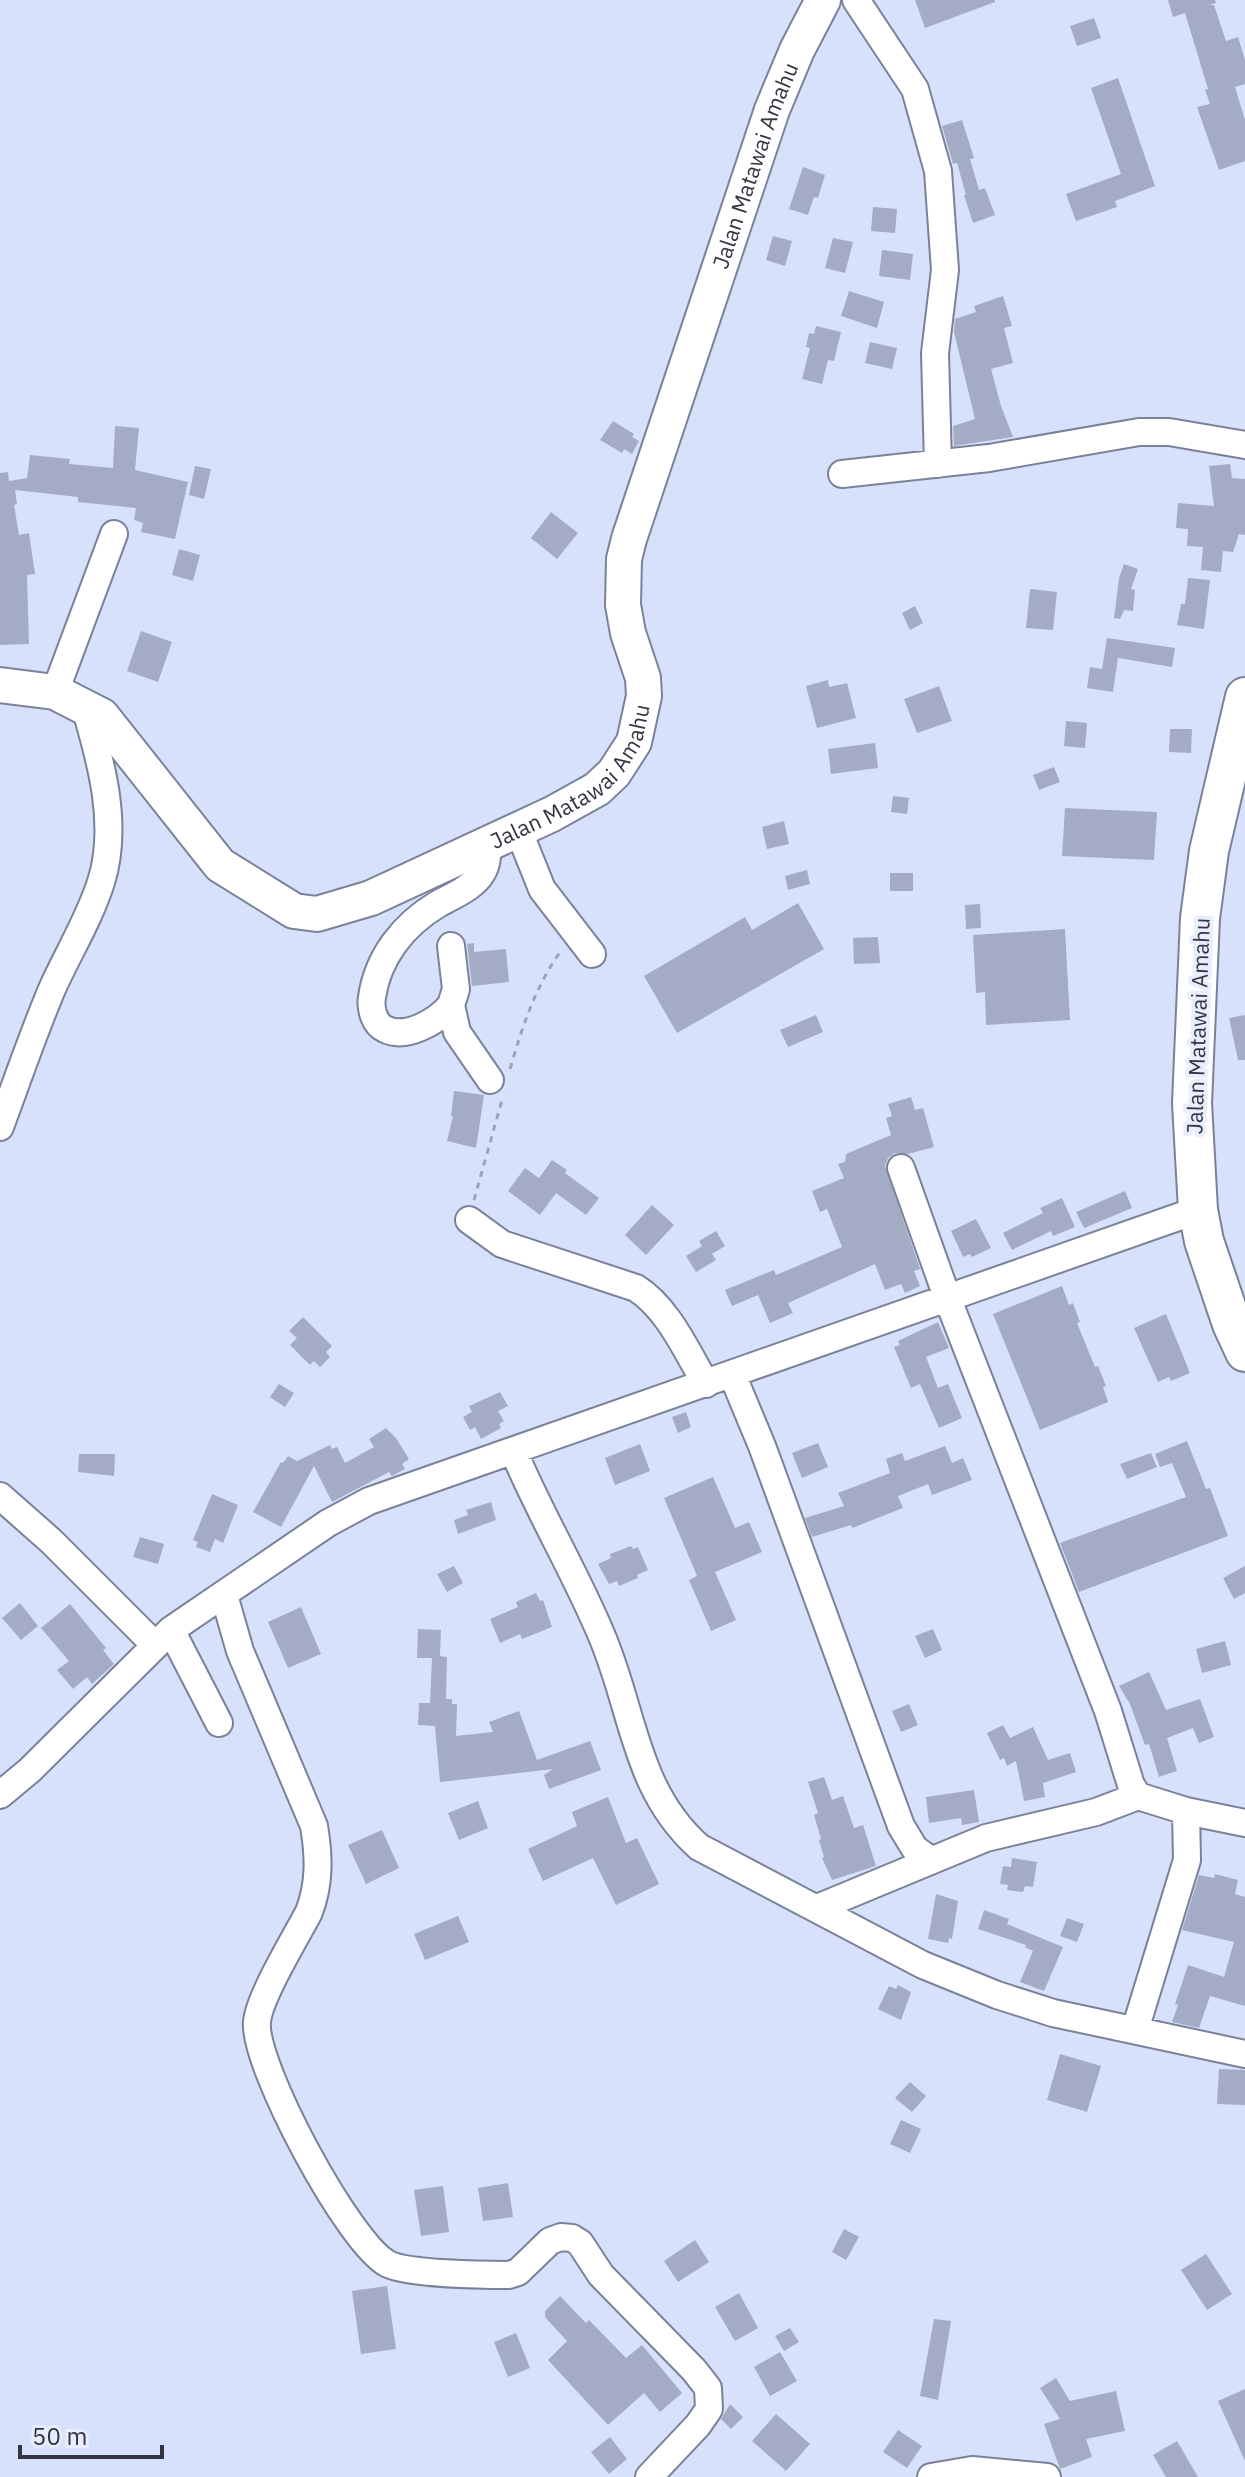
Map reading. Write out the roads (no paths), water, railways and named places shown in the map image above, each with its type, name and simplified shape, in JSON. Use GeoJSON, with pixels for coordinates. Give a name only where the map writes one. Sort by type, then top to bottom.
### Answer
{"type":"FeatureCollection","features":[{"type":"Feature","properties":{"kind":"highway","name":"Jalan Matawai Amahu"},"geometry":{"type":"LineString","coordinates":[[1245,697],[1209,851],[1200,918],[1192,1103],[1198,1210],[1214,1274],[1245,1352]]}},
{"type":"Feature","properties":{"kind":"main road","name":"Jalan Matawai Amahu"},"geometry":{"type":"LineString","coordinates":[[0,685],[55,692],[102,716],[220,865],[294,911],[317,914],[371,898],[597,789],[625,759],[634,742],[644,696],[643,678],[628,633],[623,605],[624,559],[629,539],[772,110],[797,50],[823,0]]}},
{"type":"Feature","properties":{"kind":"street"},"geometry":{"type":"LineString","coordinates":[[856,0],[915,89],[938,171],[945,270],[935,353],[938,464]]}},
{"type":"Feature","properties":{"kind":"street"},"geometry":{"type":"LineString","coordinates":[[842,474],[989,458],[1139,432],[1169,432],[1245,445]]}},
{"type":"Feature","properties":{"kind":"street"},"geometry":{"type":"LineString","coordinates":[[55,692],[114,534]]}},
{"type":"Feature","properties":{"kind":"street"},"geometry":{"type":"LineString","coordinates":[[0,1127],[54,984],[82,930],[102,881],[107,825],[105,790],[85,707]]}},
{"type":"Feature","properties":{"kind":"street"},"geometry":{"type":"LineString","coordinates":[[449,1018],[415,1029],[386,1030],[379,1024],[371,1002],[378,968],[403,931],[478,878],[503,836],[592,954]]}},
{"type":"Feature","properties":{"kind":"street"},"geometry":{"type":"LineString","coordinates":[[451,946],[456,989],[449,1018],[490,1080]]}},
{"type":"Feature","properties":{"kind":"street"},"geometry":{"type":"LineString","coordinates":[[901,1168],[947,1297],[1108,1711],[1131,1785],[1138,1796]]}},
{"type":"Feature","properties":{"kind":"street"},"geometry":{"type":"LineString","coordinates":[[0,1795],[30,1770],[162,1637],[328,1523],[369,1501],[1198,1210]]}},
{"type":"Feature","properties":{"kind":"street"},"geometry":{"type":"LineString","coordinates":[[469,1220],[502,1244],[636,1288],[667,1319],[706,1384]]}},
{"type":"Feature","properties":{"kind":"street"},"geometry":{"type":"LineString","coordinates":[[732,1374],[804,1558],[901,1826],[915,1849],[931,1860]]}},
{"type":"Feature","properties":{"kind":"street"},"geometry":{"type":"LineString","coordinates":[[514,1452],[606,1645],[655,1793],[681,1832],[699,1847],[923,1965],[997,1995],[1053,2013],[1245,2054]]}},
{"type":"Feature","properties":{"kind":"street"},"geometry":{"type":"LineString","coordinates":[[0,1496],[162,1637],[219,1723]]}},
{"type":"Feature","properties":{"kind":"street"},"geometry":{"type":"LineString","coordinates":[[224,1595],[240,1651],[309,1812],[319,1852],[312,1904],[258,2016],[258,2036],[284,2108],[357,2233],[388,2264],[415,2269],[509,2275],[518,2272],[550,2241],[561,2237],[580,2243],[601,2275],[708,2388],[709,2409],[649,2477]]}},
{"type":"Feature","properties":{"kind":"street"},"geometry":{"type":"LineString","coordinates":[[817,1908],[986,1838],[1096,1812],[1138,1796],[1186,1811],[1234,1821]]}},
{"type":"Feature","properties":{"kind":"street"},"geometry":{"type":"LineString","coordinates":[[1135,2030],[1187,1860],[1186,1811]]}},
{"type":"Feature","properties":{"kind":"street"},"geometry":{"type":"LineString","coordinates":[[1187,1860],[1234,1821]]}},
{"type":"Feature","properties":{"kind":"street"},"geometry":{"type":"LineString","coordinates":[[931,2477],[972,2470],[1047,2477]]}}]}
